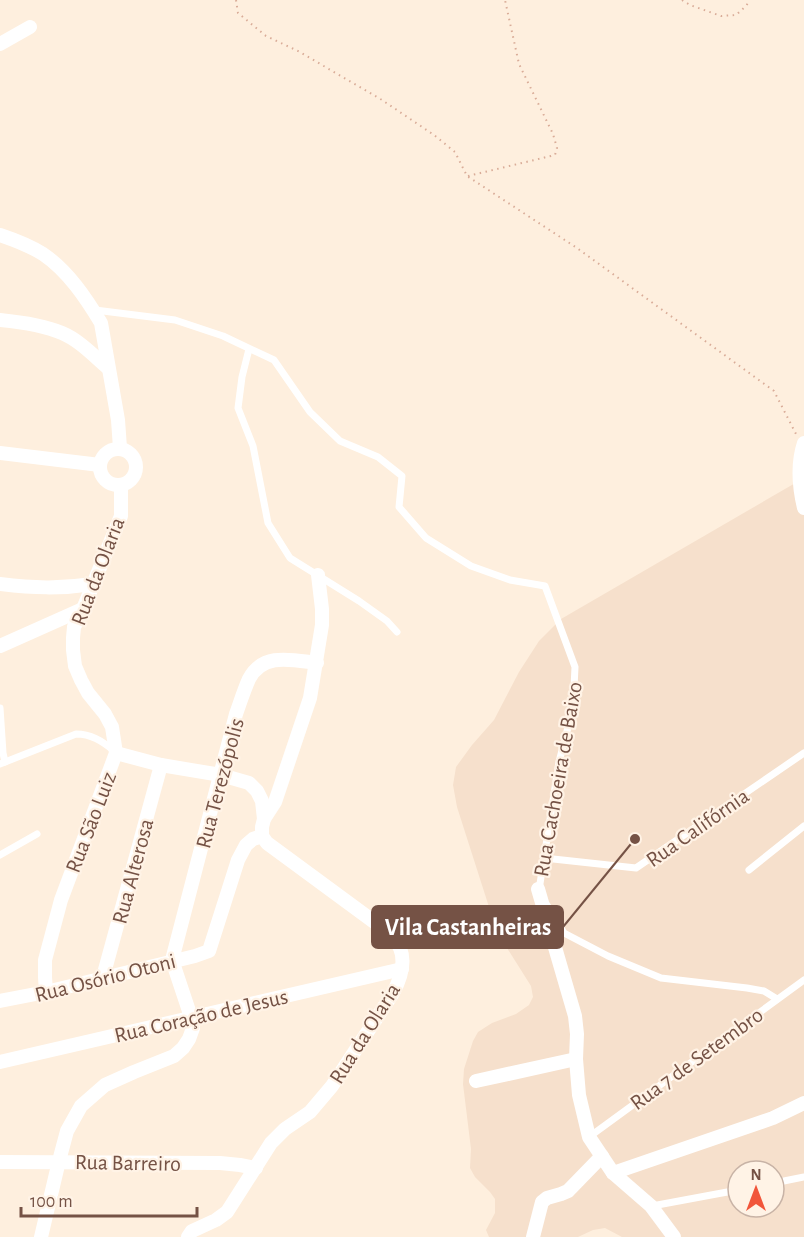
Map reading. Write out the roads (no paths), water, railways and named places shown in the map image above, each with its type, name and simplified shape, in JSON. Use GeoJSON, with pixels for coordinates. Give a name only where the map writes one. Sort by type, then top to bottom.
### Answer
{"type":"FeatureCollection","features":[{"type":"Feature","properties":{"kind":"street"},"geometry":{"type":"LineString","coordinates":[[0,44],[30,27]]}},
{"type":"Feature","properties":{"kind":"street"},"geometry":{"type":"LineString","coordinates":[[0,235],[43,254],[63,270],[101,323],[118,420],[120,448]]}},
{"type":"Feature","properties":{"kind":"street"},"geometry":{"type":"LineString","coordinates":[[0,320],[62,333],[108,368]]}},
{"type":"Feature","properties":{"kind":"street"},"geometry":{"type":"LineString","coordinates":[[803,445],[799,468],[800,491],[804,508]]}},
{"type":"Feature","properties":{"kind":"street"},"geometry":{"type":"LineString","coordinates":[[120,448],[131,453],[137,463],[132,480],[116,485],[105,480],[100,471],[100,465],[104,455],[120,448]]}},
{"type":"Feature","properties":{"kind":"street"},"geometry":{"type":"LineString","coordinates":[[0,453],[100,465]]}},
{"type":"Feature","properties":{"kind":"street","name":"Rua da Olaria"},"geometry":{"type":"LineString","coordinates":[[116,753],[112,727],[81,680],[75,666],[73,650],[74,627],[121,516],[121,485]]}},
{"type":"Feature","properties":{"kind":"street"},"geometry":{"type":"LineString","coordinates":[[262,836],[264,819],[275,802],[310,698],[322,625],[318,574]]}},
{"type":"Feature","properties":{"kind":"street"},"geometry":{"type":"LineString","coordinates":[[0,584],[46,588],[69,588],[93,584]]}},
{"type":"Feature","properties":{"kind":"street"},"geometry":{"type":"LineString","coordinates":[[0,646],[83,609]]}},
{"type":"Feature","properties":{"kind":"street","name":"Rua Terezópolis"},"geometry":{"type":"LineString","coordinates":[[172,960],[236,714],[250,677],[263,663],[276,660],[288,659],[317,663]]}},
{"type":"Feature","properties":{"kind":"street","name":"Rua São Luiz"},"geometry":{"type":"LineString","coordinates":[[46,992],[45,960],[61,900],[116,753],[161,765],[221,775],[249,783],[257,791],[262,801],[264,819]]}},
{"type":"Feature","properties":{"kind":"street","name":"Rua Alterosa"},"geometry":{"type":"LineString","coordinates":[[103,977],[161,765]]}},
{"type":"Feature","properties":{"kind":"street","name":"Rua da Olaria"},"geometry":{"type":"LineString","coordinates":[[188,1237],[192,1231],[216,1220],[226,1212],[271,1143],[285,1129],[310,1112],[332,1086],[400,981],[402,958],[400,948],[392,935],[267,843],[262,836]]}},
{"type":"Feature","properties":{"kind":"street","name":"Rua Osório Otoni"},"geometry":{"type":"LineString","coordinates":[[0,1001],[46,992],[209,951],[238,860],[246,844],[262,836]]}},
{"type":"Feature","properties":{"kind":"street"},"geometry":{"type":"LineString","coordinates":[[538,889],[575,1016],[579,1095],[589,1137],[613,1173],[651,1206],[674,1237]]}},
{"type":"Feature","properties":{"kind":"street"},"geometry":{"type":"LineString","coordinates":[[41,1237],[67,1131],[81,1106],[105,1086],[174,1056],[189,1039],[193,1028],[191,1017],[172,960]]}},
{"type":"Feature","properties":{"kind":"street","name":"Rua Coração de Jesus"},"geometry":{"type":"LineString","coordinates":[[0,1062],[402,969]]}},
{"type":"Feature","properties":{"kind":"street"},"geometry":{"type":"LineString","coordinates":[[476,1081],[576,1059]]}},
{"type":"Feature","properties":{"kind":"street"},"geometry":{"type":"LineString","coordinates":[[613,1173],[773,1118],[804,1103]]}},
{"type":"Feature","properties":{"kind":"street"},"geometry":{"type":"LineString","coordinates":[[533,1237],[542,1202],[568,1191],[602,1156]]}},
{"type":"Feature","properties":{"kind":"street","name":"Rua Barreiro"},"geometry":{"type":"LineString","coordinates":[[0,1162],[220,1163],[255,1168]]}},
{"type":"Feature","properties":{"kind":"lane"},"geometry":{"type":"LineString","coordinates":[[93,310],[175,320],[223,336],[249,349],[238,408],[253,446],[268,523],[290,558],[318,574],[387,621],[397,632]]}},
{"type":"Feature","properties":{"kind":"lane","name":"Rua Cachoeira de Baixo"},"geometry":{"type":"LineString","coordinates":[[249,349],[274,360],[310,412],[340,441],[378,457],[402,476],[399,507],[426,537],[471,566],[510,580],[545,586],[576,667],[573,708],[559,762],[538,889],[564,933],[608,956],[661,978],[747,987],[764,991],[777,999]]}},
{"type":"Feature","properties":{"kind":"lane"},"geometry":{"type":"LineString","coordinates":[[0,708],[3,763],[76,734],[86,734],[98,739],[116,753]]}},
{"type":"Feature","properties":{"kind":"lane","name":"Rua Califórnia"},"geometry":{"type":"LineString","coordinates":[[544,858],[636,868],[804,753]]}},
{"type":"Feature","properties":{"kind":"lane"},"geometry":{"type":"LineString","coordinates":[[749,870],[804,826]]}},
{"type":"Feature","properties":{"kind":"lane"},"geometry":{"type":"LineString","coordinates":[[0,855],[37,834]]}},
{"type":"Feature","properties":{"kind":"lane","name":"Rua 7 de Setembro"},"geometry":{"type":"LineString","coordinates":[[589,1137],[804,980]]}},
{"type":"Feature","properties":{"kind":"lane"},"geometry":{"type":"LineString","coordinates":[[786,1181],[804,1178]]}},
{"type":"Feature","properties":{"kind":"lane"},"geometry":{"type":"LineString","coordinates":[[651,1206],[726,1192]]}},
{"type":"Feature","properties":{"kind":"place","name":"Vila Castanheiras"},"geometry":{"type":"Point","coordinates":[635,839]}}]}
